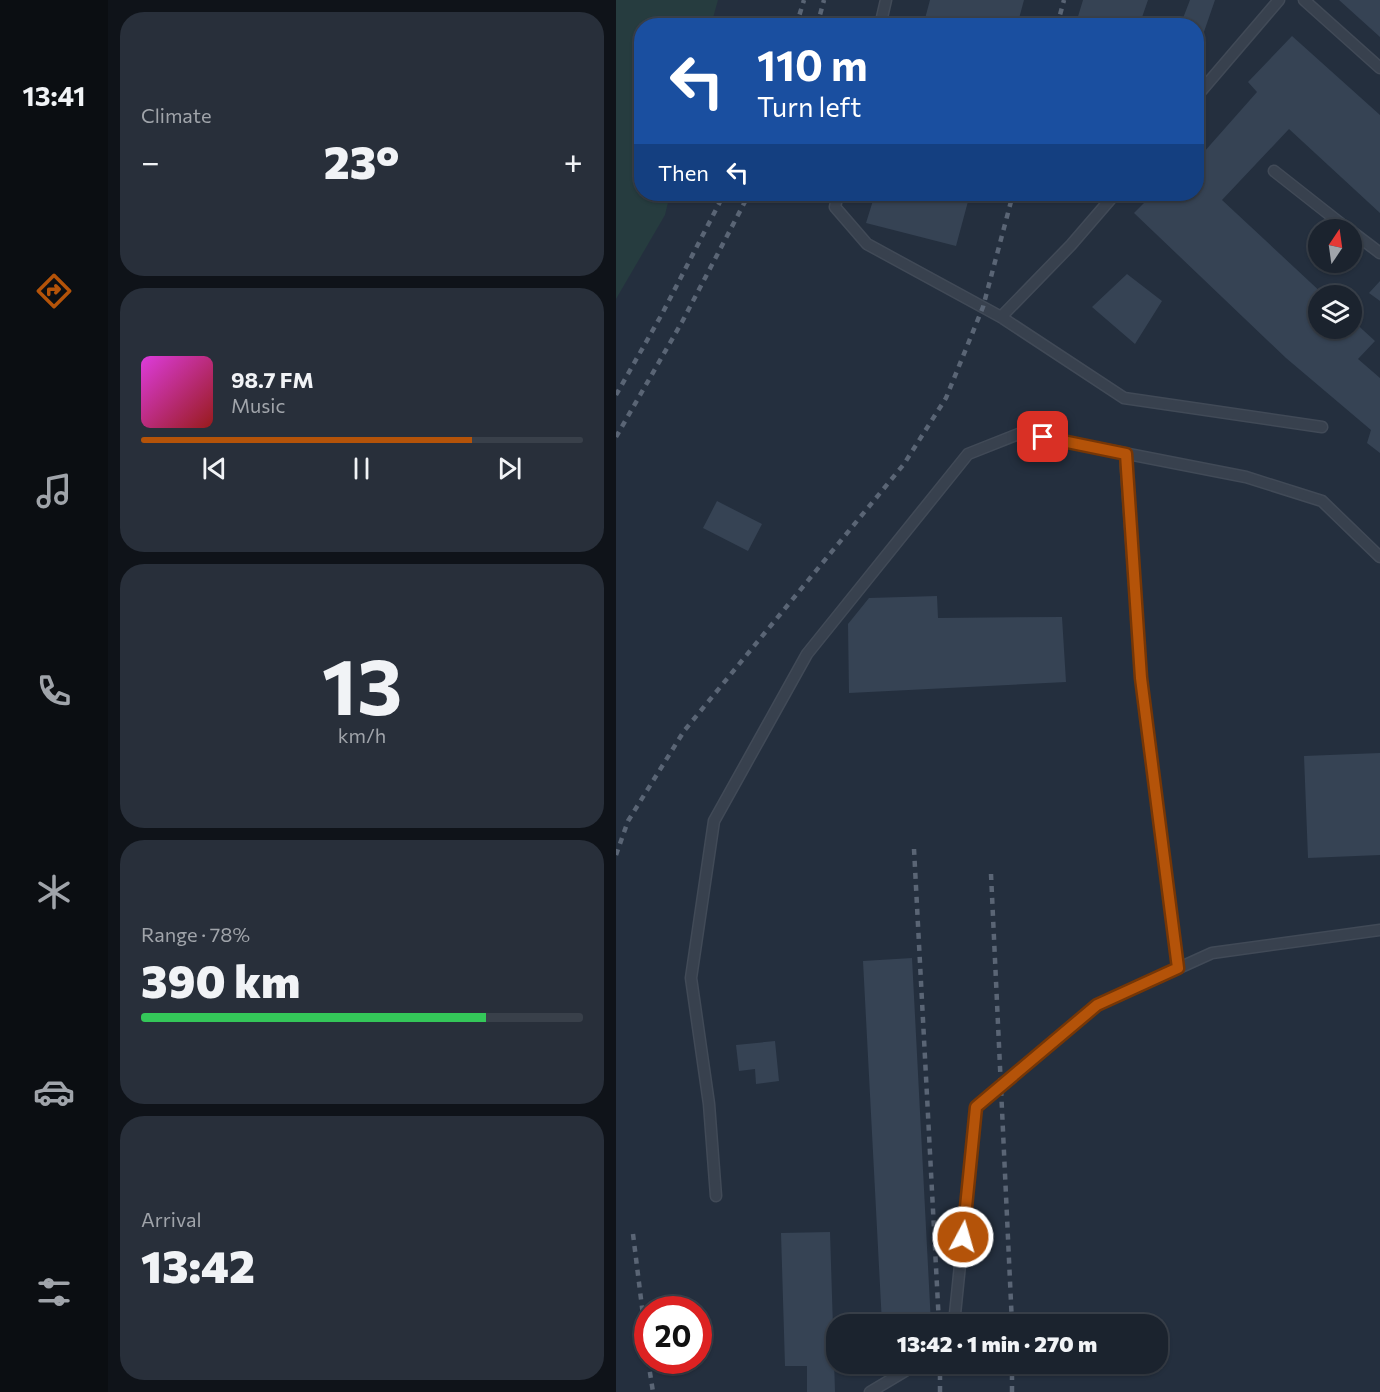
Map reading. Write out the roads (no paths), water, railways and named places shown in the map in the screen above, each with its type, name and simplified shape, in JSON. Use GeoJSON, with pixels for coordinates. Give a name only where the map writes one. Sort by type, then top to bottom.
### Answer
{"type":"FeatureCollection","features":[{"type":"Feature","properties":{"kind":"lane"},"geometry":{"type":"LineString","coordinates":[[882,18],[886,0]]}},
{"type":"Feature","properties":{"kind":"lane"},"geometry":{"type":"LineString","coordinates":[[1204,88],[1279,0]]}},
{"type":"Feature","properties":{"kind":"lane"},"geometry":{"type":"LineString","coordinates":[[1304,0],[1380,68]]}},
{"type":"Feature","properties":{"kind":"lane"},"geometry":{"type":"LineString","coordinates":[[1274,171],[1336,219]]}},
{"type":"Feature","properties":{"kind":"lane"},"geometry":{"type":"LineString","coordinates":[[836,201],[835,207],[867,244],[1001,317],[1124,399],[1322,427]]}},
{"type":"Feature","properties":{"kind":"lane"},"geometry":{"type":"LineString","coordinates":[[1001,317],[1071,245],[1109,201]]}},
{"type":"Feature","properties":{"kind":"lane"},"geometry":{"type":"LineString","coordinates":[[1362,239],[1380,253]]}},
{"type":"Feature","properties":{"kind":"lane"},"geometry":{"type":"LineString","coordinates":[[716,1196],[709,1104],[691,978],[714,821],[807,654],[968,454],[1021,433],[1246,477],[1322,501],[1380,557]]}},
{"type":"Feature","properties":{"kind":"lane"},"geometry":{"type":"LineString","coordinates":[[1126,454],[1141,678],[1178,968]]}},
{"type":"Feature","properties":{"kind":"lane"},"geometry":{"type":"LineString","coordinates":[[955,1314],[976,1107],[1097,1005],[1178,968],[1213,953],[1380,930]]}},
{"type":"Feature","properties":{"kind":"lane"},"geometry":{"type":"LineString","coordinates":[[870,1392],[900,1374]]}},
{"type":"Feature","properties":{"kind":"railway"},"geometry":{"type":"LineString","coordinates":[[798,18],[804,0]]}},
{"type":"Feature","properties":{"kind":"railway"},"geometry":{"type":"LineString","coordinates":[[819,18],[824,0]]}},
{"type":"Feature","properties":{"kind":"railway"},"geometry":{"type":"LineString","coordinates":[[1059,18],[1064,0]]}},
{"type":"Feature","properties":{"kind":"railway"},"geometry":{"type":"LineString","coordinates":[[616,395],[662,314],[720,201]]}},
{"type":"Feature","properties":{"kind":"railway"},"geometry":{"type":"LineString","coordinates":[[616,437],[682,322],[745,201]]}},
{"type":"Feature","properties":{"kind":"railway"},"geometry":{"type":"LineString","coordinates":[[616,855],[628,821],[684,731],[904,464],[946,398],[983,307],[1011,201]]}},
{"type":"Feature","properties":{"kind":"railway"},"geometry":{"type":"LineString","coordinates":[[914,849],[938,1314]]}},
{"type":"Feature","properties":{"kind":"railway"},"geometry":{"type":"LineString","coordinates":[[991,874],[1012,1314]]}},
{"type":"Feature","properties":{"kind":"railway"},"geometry":{"type":"LineString","coordinates":[[633,1234],[641,1296]]}},
{"type":"Feature","properties":{"kind":"railway"},"geometry":{"type":"LineString","coordinates":[[650,1374],[653,1392]]}},
{"type":"Feature","properties":{"kind":"railway"},"geometry":{"type":"LineString","coordinates":[[940,1374],[940,1392]]}},
{"type":"Feature","properties":{"kind":"railway"},"geometry":{"type":"LineString","coordinates":[[1012,1374],[1012,1392]]}}]}
